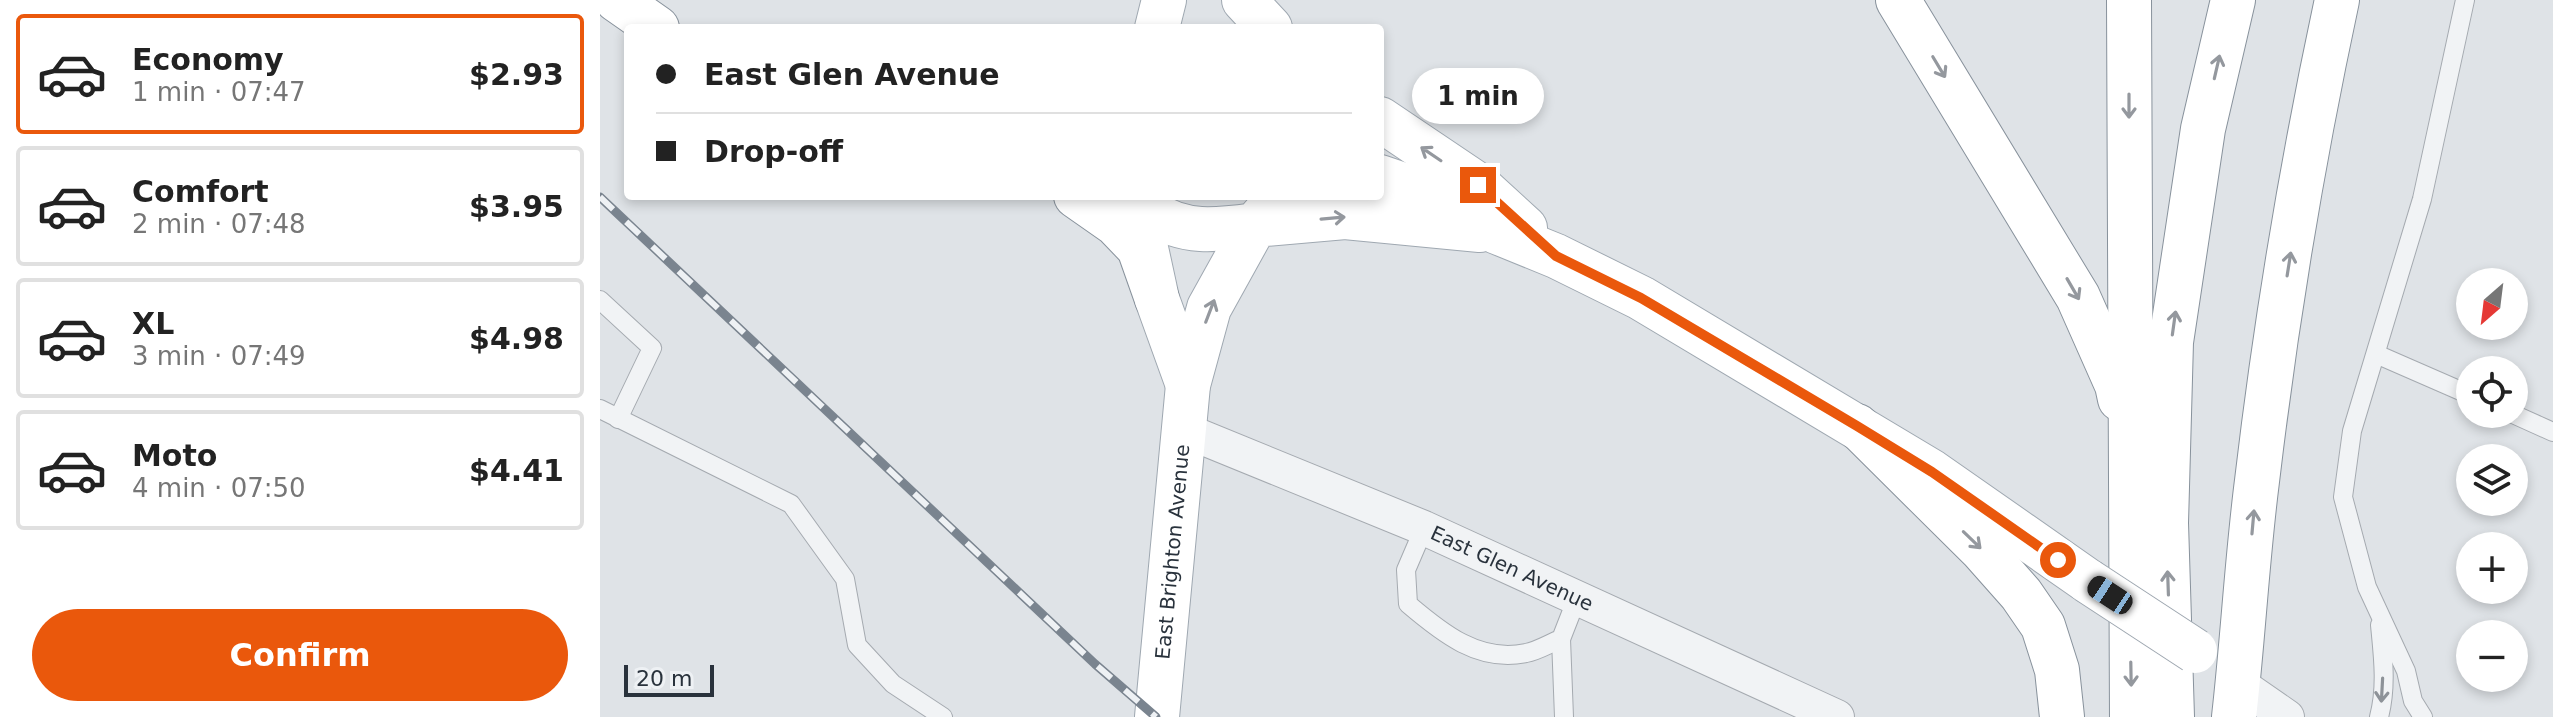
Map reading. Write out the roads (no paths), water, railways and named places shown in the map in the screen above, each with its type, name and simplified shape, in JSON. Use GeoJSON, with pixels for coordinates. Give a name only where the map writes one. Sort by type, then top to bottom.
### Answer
{"type":"FeatureCollection","features":[{"type":"Feature","properties":{"kind":"main road"},"geometry":{"type":"LineString","coordinates":[[617,0],[651,24]]}},
{"type":"Feature","properties":{"kind":"main road"},"geometry":{"type":"LineString","coordinates":[[1158,24],[1164,0]]}},
{"type":"Feature","properties":{"kind":"main road"},"geometry":{"type":"LineString","coordinates":[[1227,0],[1238,24]]}},
{"type":"Feature","properties":{"kind":"main road"},"geometry":{"type":"LineString","coordinates":[[1244,0],[1266,24]]}},
{"type":"Feature","properties":{"kind":"main road"},"geometry":{"type":"LineString","coordinates":[[1898,0],[2078,297],[2117,385],[2130,442]]}},
{"type":"Feature","properties":{"kind":"main road"},"geometry":{"type":"LineString","coordinates":[[2129,0],[2132,717]]}},
{"type":"Feature","properties":{"kind":"main road"},"geometry":{"type":"LineString","coordinates":[[2172,717],[2166,523],[2171,342],[2203,129],[2233,0]]}},
{"type":"Feature","properties":{"kind":"main road"},"geometry":{"type":"LineString","coordinates":[[2236,700],[2256,482],[2269,389],[2304,168],[2337,0]]}},
{"type":"Feature","properties":{"kind":"main road"},"geometry":{"type":"LineString","coordinates":[[1384,122],[1478,185],[1556,256]]}},
{"type":"Feature","properties":{"kind":"main road"},"geometry":{"type":"LineString","coordinates":[[1384,178],[1430,194],[1497,232],[1556,256],[1641,298],[1857,426],[1932,472],[2195,651],[2236,700]]}},
{"type":"Feature","properties":{"kind":"main road"},"geometry":{"type":"LineString","coordinates":[[1082,200],[1116,224],[1139,248],[1157,299]]}},
{"type":"Feature","properties":{"kind":"main road","name":"East Brighton Avenue"},"geometry":{"type":"LineString","coordinates":[[1134,200],[1157,299],[1188,385]]}},
{"type":"Feature","properties":{"kind":"main road"},"geometry":{"type":"LineString","coordinates":[[1135,200],[1161,219],[1187,230],[1217,230],[1266,211],[1497,232]]}},
{"type":"Feature","properties":{"kind":"main road","name":"East Brighton Avenue"},"geometry":{"type":"LineString","coordinates":[[1157,717],[1188,385],[1209,308],[1266,211]]}},
{"type":"Feature","properties":{"kind":"main road"},"geometry":{"type":"LineString","coordinates":[[1857,426],[1982,550],[2036,615],[2043,626],[2057,670],[2062,717]]}},
{"type":"Feature","properties":{"kind":"street","name":"East Glen Avenue"},"geometry":{"type":"LineString","coordinates":[[1184,430],[1424,528],[1837,717]]}},
{"type":"Feature","properties":{"kind":"street"},"geometry":{"type":"LineString","coordinates":[[2236,700],[2287,717]]}},
{"type":"Feature","properties":{"kind":"lane"},"geometry":{"type":"LineString","coordinates":[[2423,717],[2413,701],[2406,671],[2367,587],[2343,497],[2352,431],[2422,199],[2465,0]]}},
{"type":"Feature","properties":{"kind":"lane"},"geometry":{"type":"LineString","coordinates":[[600,300],[652,348],[618,419]]}},
{"type":"Feature","properties":{"kind":"lane"},"geometry":{"type":"LineString","coordinates":[[2376,354],[2456,389]]}},
{"type":"Feature","properties":{"kind":"lane"},"geometry":{"type":"LineString","coordinates":[[600,409],[791,504],[845,579],[857,645],[893,684],[943,717]]}},
{"type":"Feature","properties":{"kind":"lane"},"geometry":{"type":"LineString","coordinates":[[2528,421],[2553,432]]}},
{"type":"Feature","properties":{"kind":"lane"},"geometry":{"type":"LineString","coordinates":[[1424,528],[1406,570],[1408,604],[1438,630],[1487,655],[1527,653],[1561,639]]}},
{"type":"Feature","properties":{"kind":"lane"},"geometry":{"type":"LineString","coordinates":[[1564,717],[1561,639],[1577,598]]}},
{"type":"Feature","properties":{"kind":"lane"},"geometry":{"type":"LineString","coordinates":[[2378,606],[2383,663],[2379,717]]}},
{"type":"Feature","properties":{"kind":"railway"},"geometry":{"type":"LineString","coordinates":[[600,197],[1095,664],[1156,717]]}}]}
